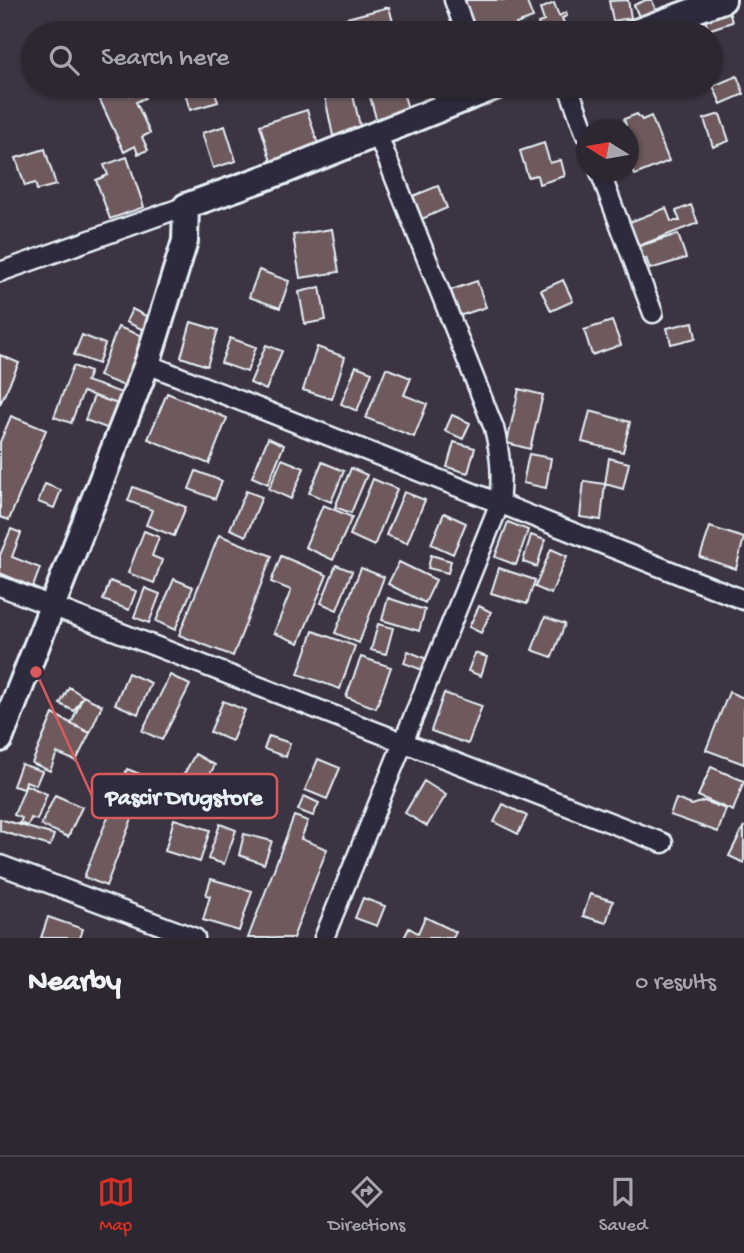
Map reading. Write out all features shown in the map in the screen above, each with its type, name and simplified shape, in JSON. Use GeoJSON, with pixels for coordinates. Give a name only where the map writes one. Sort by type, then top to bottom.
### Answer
{"type":"FeatureCollection","features":[{"type":"Feature","properties":{"kind":"main road"},"geometry":{"type":"LineString","coordinates":[[666,21],[723,0]]}},
{"type":"Feature","properties":{"kind":"main road"},"geometry":{"type":"LineString","coordinates":[[0,739],[148,364],[185,241],[186,206],[284,171],[462,98]]}},
{"type":"Feature","properties":{"kind":"street"},"geometry":{"type":"LineString","coordinates":[[454,0],[462,21]]}},
{"type":"Feature","properties":{"kind":"street"},"geometry":{"type":"LineString","coordinates":[[572,98],[580,119]]}},
{"type":"Feature","properties":{"kind":"street"},"geometry":{"type":"LineString","coordinates":[[324,938],[499,505],[502,475],[494,428],[377,133]]}},
{"type":"Feature","properties":{"kind":"street"},"geometry":{"type":"LineString","coordinates":[[604,182],[653,313]]}},
{"type":"Feature","properties":{"kind":"street"},"geometry":{"type":"LineString","coordinates":[[0,272],[186,206]]}},
{"type":"Feature","properties":{"kind":"street"},"geometry":{"type":"LineString","coordinates":[[148,364],[744,600]]}},
{"type":"Feature","properties":{"kind":"street"},"geometry":{"type":"LineString","coordinates":[[0,586],[663,843]]}},
{"type":"Feature","properties":{"kind":"street"},"geometry":{"type":"LineString","coordinates":[[0,865],[195,938]]}},
{"type":"Feature","properties":{"kind":"building"},"geometry":{"type":"Polygon","coordinates":[[[463,0],[526,0],[533,18],[524,21],[471,21],[463,0]]]}},
{"type":"Feature","properties":{"kind":"building"},"geometry":{"type":"Polygon","coordinates":[[[628,0],[631,18],[613,21],[609,1],[628,0]]]}},
{"type":"Feature","properties":{"kind":"building"},"geometry":{"type":"Polygon","coordinates":[[[652,0],[658,15],[641,21],[634,5],[652,0]]]}},
{"type":"Feature","properties":{"kind":"building"},"geometry":{"type":"Polygon","coordinates":[[[554,3],[559,16],[566,12],[567,16],[562,18],[563,21],[544,21],[540,9],[554,3]]]}},
{"type":"Feature","properties":{"kind":"building"},"geometry":{"type":"Polygon","coordinates":[[[389,7],[393,21],[344,21],[389,7]]]}},
{"type":"Feature","properties":{"kind":"building"},"geometry":{"type":"Polygon","coordinates":[[[729,11],[732,22],[723,25],[723,21],[705,19],[729,11]]]}},
{"type":"Feature","properties":{"kind":"building"},"geometry":{"type":"Polygon","coordinates":[[[737,76],[744,94],[721,104],[718,98],[723,98],[723,82],[737,76]]]}},
{"type":"Feature","properties":{"kind":"building"},"geometry":{"type":"Polygon","coordinates":[[[99,98],[145,98],[136,102],[150,133],[142,137],[148,150],[138,154],[135,146],[124,152],[99,98]]]}},
{"type":"Feature","properties":{"kind":"building"},"geometry":{"type":"Polygon","coordinates":[[[186,98],[217,98],[218,102],[190,110],[186,98]]]}},
{"type":"Feature","properties":{"kind":"building"},"geometry":{"type":"Polygon","coordinates":[[[325,98],[354,98],[361,130],[333,136],[325,98]]]}},
{"type":"Feature","properties":{"kind":"building"},"geometry":{"type":"Polygon","coordinates":[[[370,98],[405,98],[409,112],[377,122],[370,98]]]}},
{"type":"Feature","properties":{"kind":"building"},"geometry":{"type":"Polygon","coordinates":[[[307,110],[320,150],[272,165],[260,125],[307,110]]]}},
{"type":"Feature","properties":{"kind":"building"},"geometry":{"type":"Polygon","coordinates":[[[637,114],[642,120],[651,116],[669,161],[639,173],[639,119],[624,119],[637,114]]]}},
{"type":"Feature","properties":{"kind":"building"},"geometry":{"type":"Polygon","coordinates":[[[720,114],[729,141],[713,147],[704,119],[720,114]]]}},
{"type":"Feature","properties":{"kind":"building"},"geometry":{"type":"Polygon","coordinates":[[[225,126],[236,161],[213,168],[202,133],[225,126]]]}},
{"type":"Feature","properties":{"kind":"building"},"geometry":{"type":"Polygon","coordinates":[[[544,143],[550,163],[561,160],[565,176],[539,184],[537,175],[528,177],[520,151],[544,143]]]}},
{"type":"Feature","properties":{"kind":"building"},"geometry":{"type":"Polygon","coordinates":[[[45,149],[56,185],[37,190],[35,183],[25,186],[16,158],[45,149]]]}},
{"type":"Feature","properties":{"kind":"building"},"geometry":{"type":"Polygon","coordinates":[[[127,157],[144,207],[110,219],[96,180],[108,175],[104,165],[127,157]]]}},
{"type":"Feature","properties":{"kind":"building"},"geometry":{"type":"Polygon","coordinates":[[[438,186],[447,208],[422,219],[413,196],[438,186]]]}},
{"type":"Feature","properties":{"kind":"building"},"geometry":{"type":"Polygon","coordinates":[[[691,205],[698,223],[636,247],[627,223],[666,208],[671,221],[680,221],[676,211],[691,205]]]}},
{"type":"Feature","properties":{"kind":"building"},"geometry":{"type":"Polygon","coordinates":[[[332,229],[339,272],[300,278],[293,235],[332,229]]]}},
{"type":"Feature","properties":{"kind":"building"},"geometry":{"type":"Polygon","coordinates":[[[678,234],[686,258],[650,269],[646,258],[637,261],[633,248],[678,234]]]}},
{"type":"Feature","properties":{"kind":"building"},"geometry":{"type":"Polygon","coordinates":[[[259,270],[289,281],[280,308],[249,297],[259,270]]]}},
{"type":"Feature","properties":{"kind":"building"},"geometry":{"type":"Polygon","coordinates":[[[563,280],[573,301],[551,311],[541,290],[563,280]]]}},
{"type":"Feature","properties":{"kind":"building"},"geometry":{"type":"Polygon","coordinates":[[[477,281],[486,307],[459,316],[451,290],[477,281]]]}},
{"type":"Feature","properties":{"kind":"building"},"geometry":{"type":"Polygon","coordinates":[[[320,287],[326,320],[305,324],[299,292],[320,287]]]}},
{"type":"Feature","properties":{"kind":"building"},"geometry":{"type":"Polygon","coordinates":[[[132,309],[152,319],[146,331],[126,322],[132,309]]]}},
{"type":"Feature","properties":{"kind":"building"},"geometry":{"type":"Polygon","coordinates":[[[612,321],[621,345],[592,355],[584,330],[612,321]]]}},
{"type":"Feature","properties":{"kind":"building"},"geometry":{"type":"Polygon","coordinates":[[[191,322],[218,330],[207,366],[181,357],[191,322]]]}},
{"type":"Feature","properties":{"kind":"building"},"geometry":{"type":"Polygon","coordinates":[[[693,322],[696,338],[671,344],[667,328],[693,322]]]}},
{"type":"Feature","properties":{"kind":"building"},"geometry":{"type":"Polygon","coordinates":[[[118,327],[143,336],[124,386],[99,376],[118,327]]]}},
{"type":"Feature","properties":{"kind":"building"},"geometry":{"type":"Polygon","coordinates":[[[82,335],[105,344],[98,364],[74,355],[82,335]]]}},
{"type":"Feature","properties":{"kind":"building"},"geometry":{"type":"Polygon","coordinates":[[[230,338],[256,347],[247,372],[221,363],[230,338]]]}},
{"type":"Feature","properties":{"kind":"building"},"geometry":{"type":"Polygon","coordinates":[[[266,345],[282,351],[266,390],[250,383],[266,345]]]}},
{"type":"Feature","properties":{"kind":"building"},"geometry":{"type":"Polygon","coordinates":[[[317,347],[345,357],[332,399],[303,390],[317,347]]]}},
{"type":"Feature","properties":{"kind":"building"},"geometry":{"type":"Polygon","coordinates":[[[0,355],[19,363],[0,404],[0,355]]]}},
{"type":"Feature","properties":{"kind":"building"},"geometry":{"type":"Polygon","coordinates":[[[73,366],[90,372],[86,381],[122,393],[118,404],[83,392],[71,423],[54,417],[73,366]]]}},
{"type":"Feature","properties":{"kind":"building"},"geometry":{"type":"Polygon","coordinates":[[[356,366],[372,372],[357,411],[341,404],[356,366]]]}},
{"type":"Feature","properties":{"kind":"building"},"geometry":{"type":"Polygon","coordinates":[[[386,368],[411,378],[404,395],[427,404],[414,437],[366,418],[386,368]]]}},
{"type":"Feature","properties":{"kind":"building"},"geometry":{"type":"Polygon","coordinates":[[[519,389],[543,395],[530,449],[507,443],[519,389]]]}},
{"type":"Feature","properties":{"kind":"building"},"geometry":{"type":"Polygon","coordinates":[[[167,393],[227,418],[209,464],[148,439],[167,393]]]}},
{"type":"Feature","properties":{"kind":"building"},"geometry":{"type":"Polygon","coordinates":[[[94,396],[118,404],[109,429],[85,420],[94,396]]]}},
{"type":"Feature","properties":{"kind":"building"},"geometry":{"type":"Polygon","coordinates":[[[590,411],[630,422],[623,452],[582,442],[590,411]]]}},
{"type":"Feature","properties":{"kind":"building"},"geometry":{"type":"Polygon","coordinates":[[[452,415],[470,423],[463,439],[445,431],[452,415]]]}},
{"type":"Feature","properties":{"kind":"building"},"geometry":{"type":"Polygon","coordinates":[[[11,416],[46,430],[9,520],[0,517],[0,442],[11,416]]]}},
{"type":"Feature","properties":{"kind":"building"},"geometry":{"type":"Polygon","coordinates":[[[268,438],[284,445],[268,484],[252,477],[268,438]]]}},
{"type":"Feature","properties":{"kind":"building"},"geometry":{"type":"Polygon","coordinates":[[[454,442],[475,448],[468,473],[447,467],[454,442]]]}},
{"type":"Feature","properties":{"kind":"building"},"geometry":{"type":"Polygon","coordinates":[[[529,454],[551,458],[546,488],[523,483],[529,454]]]}},
{"type":"Feature","properties":{"kind":"building"},"geometry":{"type":"Polygon","coordinates":[[[609,458],[629,463],[623,489],[605,484],[609,458]]]}},
{"type":"Feature","properties":{"kind":"building"},"geometry":{"type":"Polygon","coordinates":[[[282,459],[304,468],[291,499],[269,489],[282,459]]]}},
{"type":"Feature","properties":{"kind":"building"},"geometry":{"type":"Polygon","coordinates":[[[322,462],[344,471],[331,502],[309,493],[322,462]]]}},
{"type":"Feature","properties":{"kind":"building"},"geometry":{"type":"Polygon","coordinates":[[[351,468],[367,475],[351,513],[335,507],[351,468]]]}},
{"type":"Feature","properties":{"kind":"building"},"geometry":{"type":"Polygon","coordinates":[[[196,471],[222,481],[215,499],[189,489],[196,471]]]}},
{"type":"Feature","properties":{"kind":"building"},"geometry":{"type":"Polygon","coordinates":[[[373,479],[397,489],[374,546],[350,535],[373,479]]]}},
{"type":"Feature","properties":{"kind":"building"},"geometry":{"type":"Polygon","coordinates":[[[584,481],[605,484],[601,520],[580,517],[584,481]]]}},
{"type":"Feature","properties":{"kind":"building"},"geometry":{"type":"Polygon","coordinates":[[[45,484],[61,490],[54,508],[38,502],[45,484]]]}},
{"type":"Feature","properties":{"kind":"building"},"geometry":{"type":"Polygon","coordinates":[[[133,487],[186,507],[174,536],[146,525],[152,510],[128,501],[133,487]]]}},
{"type":"Feature","properties":{"kind":"building"},"geometry":{"type":"Polygon","coordinates":[[[246,491],[262,497],[246,536],[230,529],[246,491]]]}},
{"type":"Feature","properties":{"kind":"building"},"geometry":{"type":"Polygon","coordinates":[[[404,492],[425,500],[407,543],[386,535],[404,492]]]}},
{"type":"Feature","properties":{"kind":"building"},"geometry":{"type":"Polygon","coordinates":[[[323,505],[352,517],[333,560],[305,547],[323,505]]]}},
{"type":"Feature","properties":{"kind":"building"},"geometry":{"type":"Polygon","coordinates":[[[444,513],[466,523],[453,554],[431,544],[444,513]]]}},
{"type":"Feature","properties":{"kind":"building"},"geometry":{"type":"Polygon","coordinates":[[[508,522],[528,530],[516,565],[495,557],[508,522]]]}},
{"type":"Feature","properties":{"kind":"building"},"geometry":{"type":"Polygon","coordinates":[[[710,527],[744,538],[736,569],[700,557],[710,527]]]}},
{"type":"Feature","properties":{"kind":"building"},"geometry":{"type":"Polygon","coordinates":[[[11,529],[21,533],[12,557],[40,568],[33,587],[0,573],[0,555],[11,529]]]}},
{"type":"Feature","properties":{"kind":"building"},"geometry":{"type":"Polygon","coordinates":[[[144,531],[159,537],[152,556],[162,560],[154,583],[128,573],[144,531]]]}},
{"type":"Feature","properties":{"kind":"building"},"geometry":{"type":"Polygon","coordinates":[[[219,535],[272,556],[233,656],[179,635],[219,535]]]}},
{"type":"Feature","properties":{"kind":"building"},"geometry":{"type":"Polygon","coordinates":[[[531,535],[545,540],[537,567],[523,562],[531,535]]]}},
{"type":"Feature","properties":{"kind":"building"},"geometry":{"type":"Polygon","coordinates":[[[551,549],[567,556],[551,594],[535,587],[551,549]]]}},
{"type":"Feature","properties":{"kind":"building"},"geometry":{"type":"Polygon","coordinates":[[[431,555],[451,561],[448,573],[428,568],[431,555]]]}},
{"type":"Feature","properties":{"kind":"building"},"geometry":{"type":"Polygon","coordinates":[[[281,556],[327,575],[299,643],[274,633],[291,590],[271,582],[281,556]]]}},
{"type":"Feature","properties":{"kind":"building"},"geometry":{"type":"Polygon","coordinates":[[[399,562],[436,580],[425,603],[388,584],[399,562]]]}},
{"type":"Feature","properties":{"kind":"building"},"geometry":{"type":"Polygon","coordinates":[[[336,565],[352,571],[337,610],[321,603],[336,565]]]}},
{"type":"Feature","properties":{"kind":"building"},"geometry":{"type":"Polygon","coordinates":[[[361,568],[384,577],[359,643],[335,633],[361,568]]]}},
{"type":"Feature","properties":{"kind":"building"},"geometry":{"type":"Polygon","coordinates":[[[499,568],[535,580],[527,604],[491,593],[499,568]]]}},
{"type":"Feature","properties":{"kind":"building"},"geometry":{"type":"Polygon","coordinates":[[[174,579],[193,587],[175,630],[156,621],[174,579]]]}},
{"type":"Feature","properties":{"kind":"building"},"geometry":{"type":"Polygon","coordinates":[[[110,581],[136,591],[129,610],[103,600],[110,581]]]}},
{"type":"Feature","properties":{"kind":"building"},"geometry":{"type":"Polygon","coordinates":[[[145,588],[160,594],[149,623],[134,617],[145,588]]]}},
{"type":"Feature","properties":{"kind":"building"},"geometry":{"type":"Polygon","coordinates":[[[388,598],[425,610],[419,631],[382,620],[388,598]]]}},
{"type":"Feature","properties":{"kind":"building"},"geometry":{"type":"Polygon","coordinates":[[[479,606],[491,612],[481,633],[469,627],[479,606]]]}},
{"type":"Feature","properties":{"kind":"building"},"geometry":{"type":"Polygon","coordinates":[[[545,617],[565,624],[552,657],[532,650],[545,617]]]}},
{"type":"Feature","properties":{"kind":"building"},"geometry":{"type":"Polygon","coordinates":[[[378,624],[393,628],[386,654],[371,650],[378,624]]]}},
{"type":"Feature","properties":{"kind":"building"},"geometry":{"type":"Polygon","coordinates":[[[313,631],[355,646],[340,689],[298,674],[313,631]]]}},
{"type":"Feature","properties":{"kind":"building"},"geometry":{"type":"Polygon","coordinates":[[[408,651],[429,660],[425,671],[404,663],[408,651]]]}},
{"type":"Feature","properties":{"kind":"building"},"geometry":{"type":"Polygon","coordinates":[[[475,653],[487,657],[481,676],[468,671],[475,653]]]}},
{"type":"Feature","properties":{"kind":"building"},"geometry":{"type":"Polygon","coordinates":[[[361,657],[391,667],[376,708],[346,697],[361,657]]]}},
{"type":"Feature","properties":{"kind":"building"},"geometry":{"type":"Polygon","coordinates":[[[128,673],[151,683],[138,714],[115,704],[128,673]]]}},
{"type":"Feature","properties":{"kind":"building"},"geometry":{"type":"Polygon","coordinates":[[[170,675],[190,685],[162,740],[142,731],[170,675]]]}},
{"type":"Feature","properties":{"kind":"building"},"geometry":{"type":"Polygon","coordinates":[[[69,687],[83,696],[74,711],[60,704],[69,687]]]}},
{"type":"Feature","properties":{"kind":"building"},"geometry":{"type":"Polygon","coordinates":[[[729,692],[744,698],[744,764],[706,750],[729,692]]]}},
{"type":"Feature","properties":{"kind":"building"},"geometry":{"type":"Polygon","coordinates":[[[444,693],[482,706],[468,744],[431,731],[444,693]]]}},
{"type":"Feature","properties":{"kind":"building"},"geometry":{"type":"Polygon","coordinates":[[[83,696],[102,705],[90,733],[71,724],[83,696]]]}},
{"type":"Feature","properties":{"kind":"building"},"geometry":{"type":"Polygon","coordinates":[[[223,701],[245,710],[232,741],[210,732],[223,701]]]}},
{"type":"Feature","properties":{"kind":"building"},"geometry":{"type":"Polygon","coordinates":[[[53,714],[90,733],[76,761],[57,753],[50,771],[32,763],[53,714]]]}},
{"type":"Feature","properties":{"kind":"building"},"geometry":{"type":"Polygon","coordinates":[[[269,736],[290,743],[286,757],[264,749],[269,736]]]}},
{"type":"Feature","properties":{"kind":"building"},"geometry":{"type":"Polygon","coordinates":[[[195,754],[215,765],[198,796],[178,785],[195,754]]]}},
{"type":"Feature","properties":{"kind":"building"},"geometry":{"type":"Polygon","coordinates":[[[318,759],[340,768],[327,799],[305,790],[318,759]]]}},
{"type":"Feature","properties":{"kind":"building"},"geometry":{"type":"Polygon","coordinates":[[[21,764],[42,771],[36,785],[26,781],[24,789],[13,786],[21,764]]]}},
{"type":"Feature","properties":{"kind":"building"},"geometry":{"type":"Polygon","coordinates":[[[711,767],[744,781],[733,811],[698,796],[711,767]]]}},
{"type":"Feature","properties":{"kind":"building"},"geometry":{"type":"Polygon","coordinates":[[[127,769],[148,777],[106,886],[84,877],[127,769]]]}},
{"type":"Feature","properties":{"kind":"building"},"geometry":{"type":"Polygon","coordinates":[[[424,781],[446,795],[427,826],[405,813],[424,781]]]}},
{"type":"Feature","properties":{"kind":"building"},"geometry":{"type":"Polygon","coordinates":[[[26,785],[47,794],[37,820],[31,818],[28,826],[20,823],[22,818],[14,815],[26,785]]]}},
{"type":"Feature","properties":{"kind":"building"},"geometry":{"type":"Polygon","coordinates":[[[55,795],[82,807],[68,837],[41,825],[55,795]]]}},
{"type":"Feature","properties":{"kind":"building"},"geometry":{"type":"Polygon","coordinates":[[[304,796],[319,803],[313,816],[298,810],[304,796]]]}},
{"type":"Feature","properties":{"kind":"building"},"geometry":{"type":"Polygon","coordinates":[[[676,799],[692,805],[704,801],[726,809],[718,832],[670,815],[676,799]]]}},
{"type":"Feature","properties":{"kind":"building"},"geometry":{"type":"Polygon","coordinates":[[[503,804],[527,816],[518,834],[494,822],[503,804]]]}},
{"type":"Feature","properties":{"kind":"building"},"geometry":{"type":"Polygon","coordinates":[[[294,816],[308,821],[301,839],[327,849],[293,938],[248,938],[294,816]]]}},
{"type":"Feature","properties":{"kind":"building"},"geometry":{"type":"Polygon","coordinates":[[[0,819],[54,835],[50,846],[0,831],[0,819]]]}},
{"type":"Feature","properties":{"kind":"building"},"geometry":{"type":"Polygon","coordinates":[[[174,819],[210,830],[200,862],[165,851],[174,819]]]}},
{"type":"Feature","properties":{"kind":"building"},"geometry":{"type":"Polygon","coordinates":[[[220,824],[236,830],[224,864],[208,859],[220,824]]]}},
{"type":"Feature","properties":{"kind":"building"},"geometry":{"type":"Polygon","coordinates":[[[744,826],[744,863],[729,856],[744,826]]]}},
{"type":"Feature","properties":{"kind":"building"},"geometry":{"type":"Polygon","coordinates":[[[244,834],[272,841],[264,864],[239,855],[244,834]]]}},
{"type":"Feature","properties":{"kind":"building"},"geometry":{"type":"Polygon","coordinates":[[[211,879],[252,891],[239,931],[203,920],[210,896],[206,895],[211,879]]]}},
{"type":"Feature","properties":{"kind":"building"},"geometry":{"type":"Polygon","coordinates":[[[590,894],[613,901],[606,923],[583,916],[590,894]]]}},
{"type":"Feature","properties":{"kind":"building"},"geometry":{"type":"Polygon","coordinates":[[[363,898],[385,906],[377,926],[355,918],[363,898]]]}},
{"type":"Feature","properties":{"kind":"building"},"geometry":{"type":"Polygon","coordinates":[[[48,917],[83,929],[80,938],[41,938],[48,917]]]}},
{"type":"Feature","properties":{"kind":"building"},"geometry":{"type":"Polygon","coordinates":[[[425,917],[456,932],[453,938],[404,938],[409,928],[418,933],[425,917]]]}},
{"type":"Feature","properties":{"kind":"place","name":"Pascir Drugstore"},"geometry":{"type":"Point","coordinates":[36,672]}}]}
